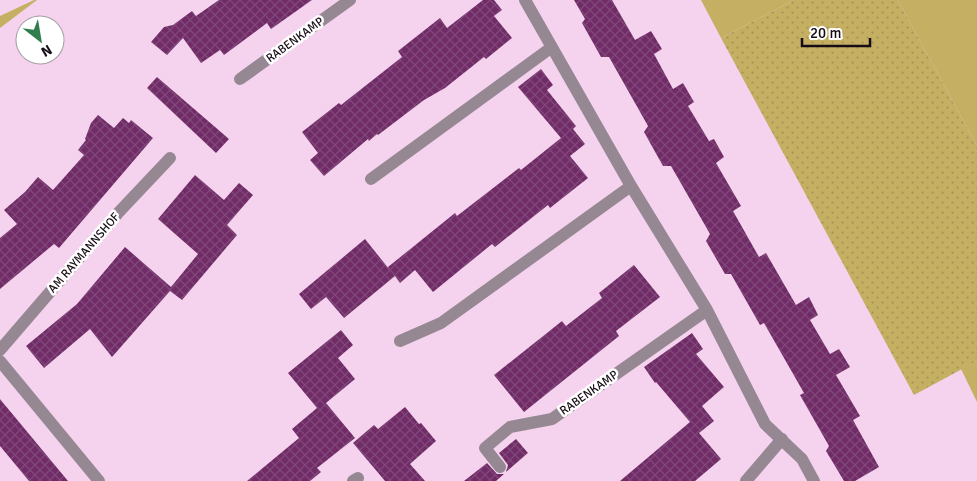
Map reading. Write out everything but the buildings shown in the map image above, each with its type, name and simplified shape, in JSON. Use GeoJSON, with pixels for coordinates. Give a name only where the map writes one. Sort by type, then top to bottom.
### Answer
{"type":"FeatureCollection","features":[{"type":"Feature","properties":{"kind":"street","name":"RABENKAMP"},"geometry":{"type":"LineString","coordinates":[[240,79],[350,0]]}},
{"type":"Feature","properties":{"kind":"street"},"geometry":{"type":"LineString","coordinates":[[525,0],[631,186],[707,310],[765,424],[802,459],[814,481]]}},
{"type":"Feature","properties":{"kind":"street"},"geometry":{"type":"LineString","coordinates":[[371,179],[552,47]]}},
{"type":"Feature","properties":{"kind":"street","name":"AM RAYMANNSHOF"},"geometry":{"type":"LineString","coordinates":[[0,350],[118,213],[170,158]]}},
{"type":"Feature","properties":{"kind":"street"},"geometry":{"type":"LineString","coordinates":[[400,340],[441,323],[631,186]]}},
{"type":"Feature","properties":{"kind":"street","name":"RABENKAMP"},"geometry":{"type":"LineString","coordinates":[[500,467],[485,448],[510,427],[552,419],[707,310]]}},
{"type":"Feature","properties":{"kind":"street"},"geometry":{"type":"LineString","coordinates":[[0,361],[99,481]]}},
{"type":"Feature","properties":{"kind":"street"},"geometry":{"type":"LineString","coordinates":[[746,481],[782,439]]}},
{"type":"Feature","properties":{"kind":"shaded area"},"geometry":{"type":"Polygon","coordinates":[[[34,0],[37,0],[0,28],[0,16],[34,0]]]}},
{"type":"Feature","properties":{"kind":"shaded area"},"geometry":{"type":"Polygon","coordinates":[[[701,0],[794,0],[721,38],[701,0]]]}},
{"type":"Feature","properties":{"kind":"shaded area"},"geometry":{"type":"Polygon","coordinates":[[[794,0],[898,0],[977,146],[977,361],[914,395],[721,38],[794,0]]]}},
{"type":"Feature","properties":{"kind":"shaded area"},"geometry":{"type":"Polygon","coordinates":[[[898,0],[977,0],[977,146],[898,0]]]}},
{"type":"Feature","properties":{"kind":"shaded area"},"geometry":{"type":"Polygon","coordinates":[[[977,361],[977,402],[961,369],[977,361]]]}}]}
